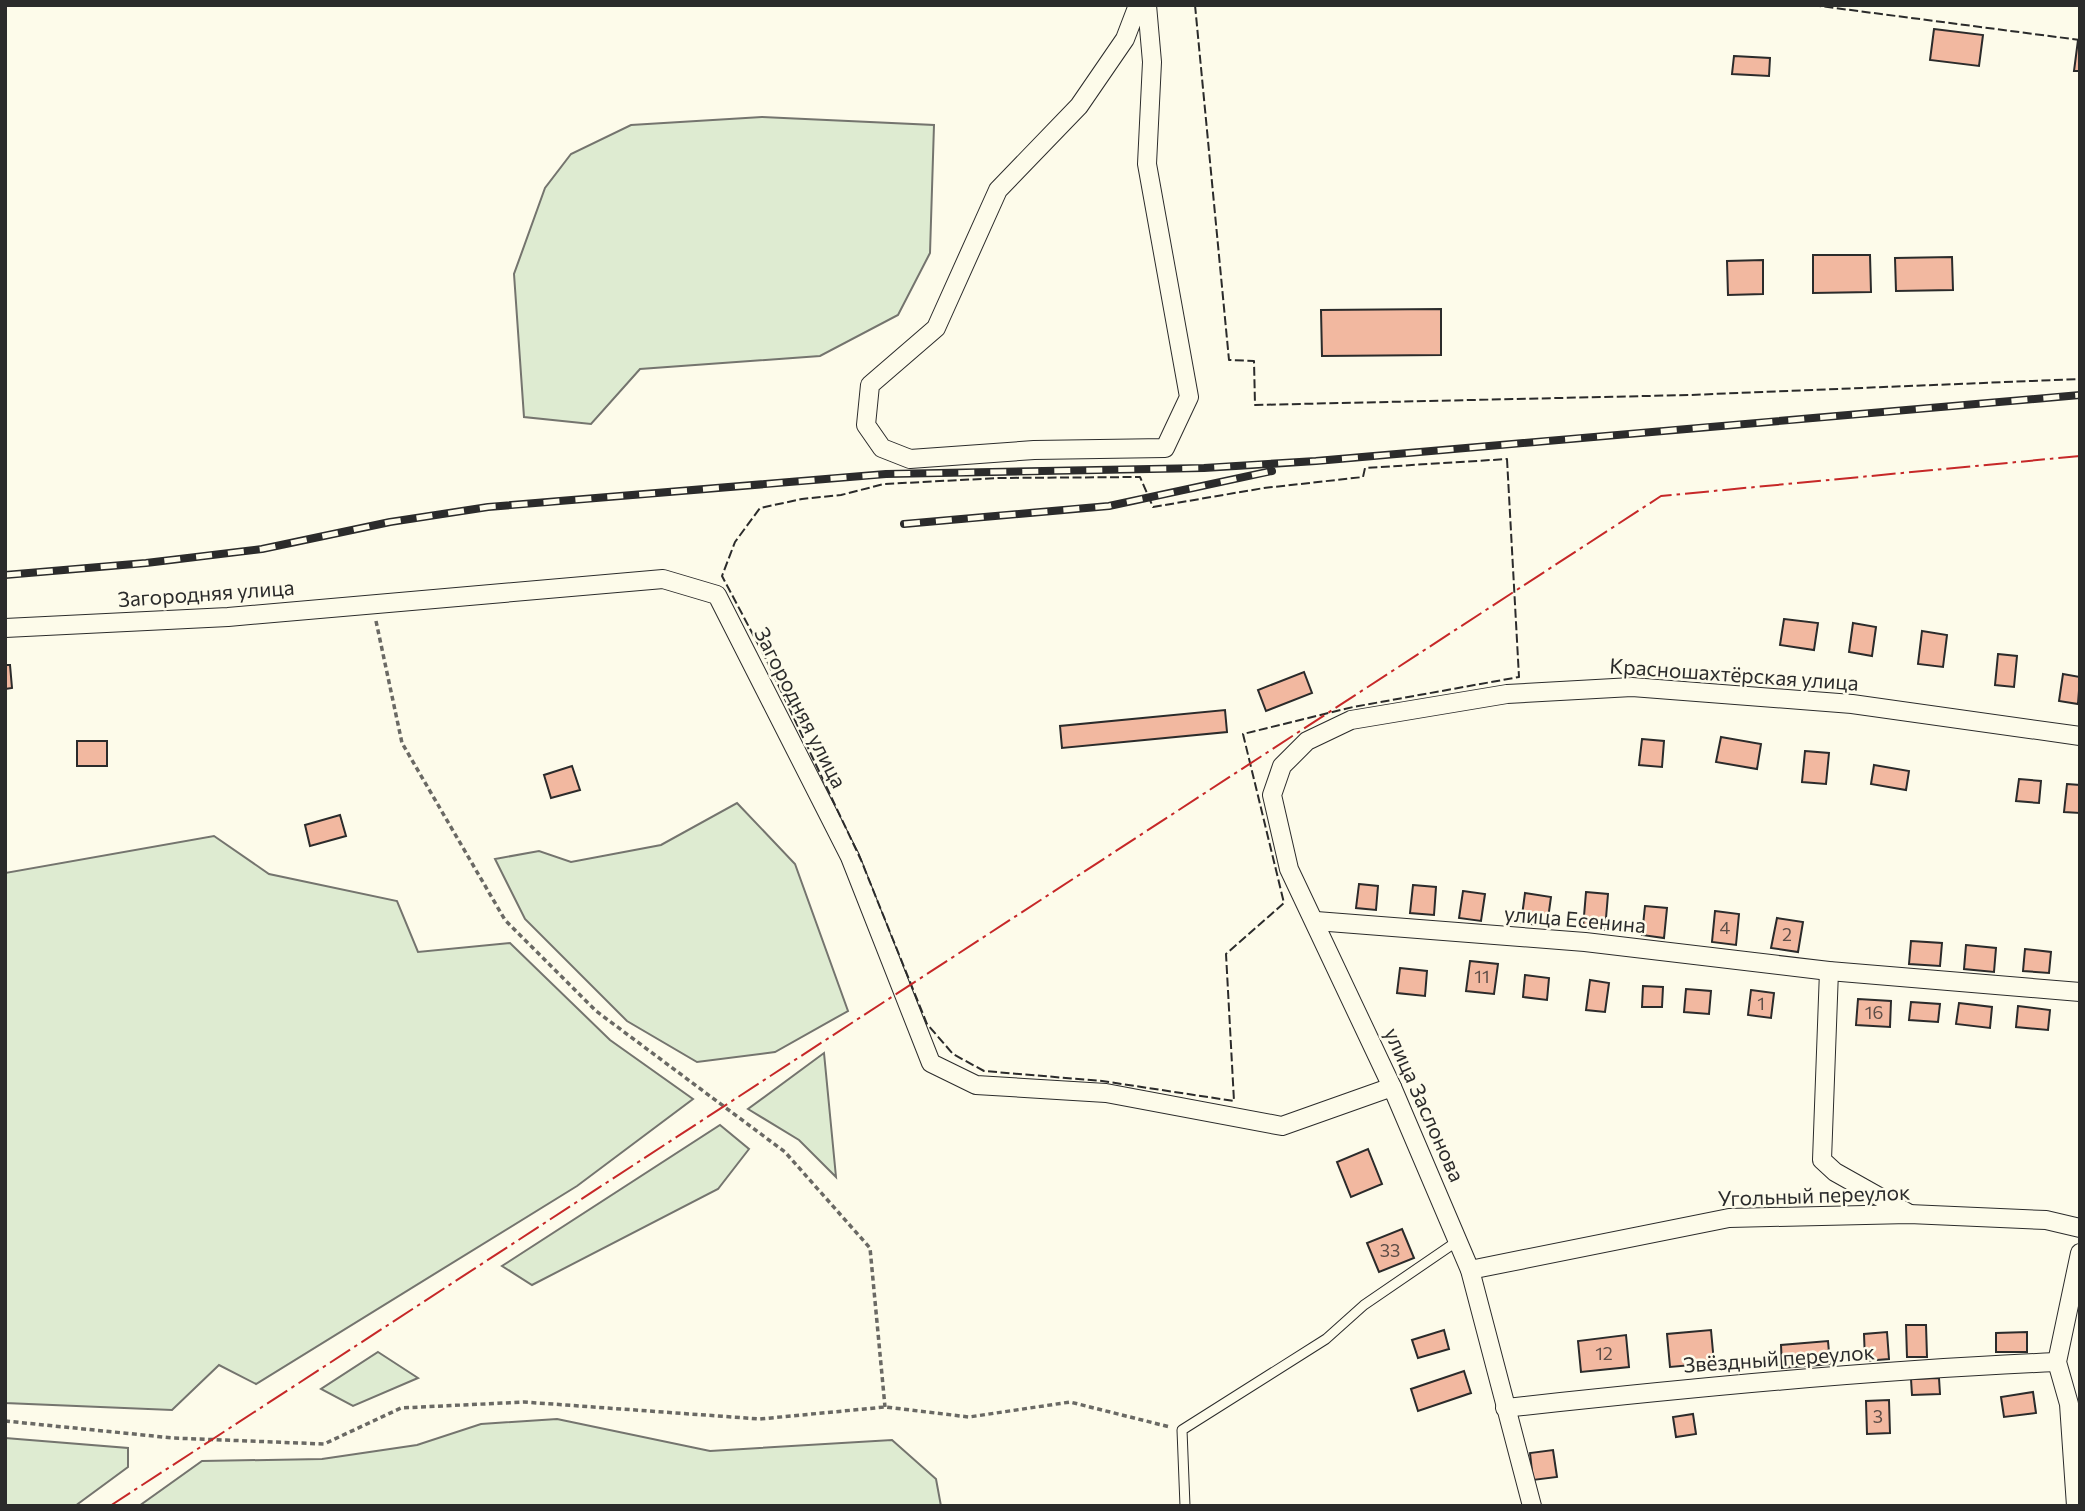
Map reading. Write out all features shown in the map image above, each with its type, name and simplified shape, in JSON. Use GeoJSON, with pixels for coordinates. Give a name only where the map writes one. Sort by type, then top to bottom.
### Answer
{"type":"FeatureCollection","features":[{"type":"Feature","properties":{"kind":"street"},"geometry":{"type":"LineString","coordinates":[[1138,5],[1125,39],[1079,106],[998,190],[936,328],[870,385],[866,425],[882,448],[910,459],[1034,450],[1165,448],[1189,397],[1147,164],[1152,62],[1147,5]]}},
{"type":"Feature","properties":{"kind":"street","name":"Загородняя улица"},"geometry":{"type":"LineString","coordinates":[[5,628],[228,617],[663,579],[717,595],[850,857],[931,1063],[976,1085],[1106,1093],[1282,1126],[1392,1087]]}},
{"type":"Feature","properties":{"kind":"street","name":"Красношахтёрская улица"},"geometry":{"type":"LineString","coordinates":[[1307,741],[1351,720],[1507,694],[1632,687],[1852,704],[2080,736]]}},
{"type":"Feature","properties":{"kind":"street","name":"улица Заслонова"},"geometry":{"type":"LineString","coordinates":[[1307,741],[1282,766],[1272,795],[1289,869],[1316,921],[1459,1240],[1470,1270],[1532,1506]]}},
{"type":"Feature","properties":{"kind":"street","name":"улица Есенина"},"geometry":{"type":"LineString","coordinates":[[1316,921],[1586,942],[1829,971]]}},
{"type":"Feature","properties":{"kind":"street"},"geometry":{"type":"LineString","coordinates":[[1909,1214],[1835,1172],[1822,1160],[1829,971],[2080,992]]}},
{"type":"Feature","properties":{"kind":"street","name":"Угольный переулок"},"geometry":{"type":"LineString","coordinates":[[1470,1270],[1729,1218],[1909,1214],[2046,1220],[2080,1228]]}},
{"type":"Feature","properties":{"kind":"street"},"geometry":{"type":"LineString","coordinates":[[2076,1506],[2069,1404],[2057,1362],[2080,1253]]}},
{"type":"Feature","properties":{"kind":"street","name":"Звёздный переулок"},"geometry":{"type":"LineString","coordinates":[[1505,1408],[1688,1388],[1944,1367],[2057,1362]]}},
{"type":"Feature","properties":{"kind":"lane"},"geometry":{"type":"LineString","coordinates":[[1185,1506],[1182,1430],[1326,1339],[1364,1305],[1459,1240]]}},
{"type":"Feature","properties":{"kind":"path"},"geometry":{"type":"LineString","coordinates":[[372,605],[402,743],[505,920],[596,1011],[785,1152],[870,1248],[885,1407]]}},
{"type":"Feature","properties":{"kind":"path"},"geometry":{"type":"LineString","coordinates":[[5,1421],[173,1438],[324,1444],[401,1408],[524,1402],[760,1419],[885,1407],[969,1417],[1070,1402],[1182,1430]]}},
{"type":"Feature","properties":{"kind":"green space"},"geometry":{"type":"Polygon","coordinates":[[[762,117],[934,125],[930,253],[898,315],[820,356],[640,369],[591,424],[524,417],[514,274],[545,188],[571,154],[631,125],[762,117]]]}},
{"type":"Feature","properties":{"kind":"green space"},"geometry":{"type":"Polygon","coordinates":[[[737,803],[795,864],[848,1011],[775,1052],[697,1062],[627,1021],[525,919],[495,859],[539,851],[571,862],[661,845],[737,803]]]}},
{"type":"Feature","properties":{"kind":"green space"},"geometry":{"type":"Polygon","coordinates":[[[214,836],[269,874],[397,901],[418,952],[510,943],[610,1040],[693,1099],[577,1186],[256,1384],[219,1365],[172,1410],[5,1403],[5,873],[214,836]]]}},
{"type":"Feature","properties":{"kind":"green space"},"geometry":{"type":"Polygon","coordinates":[[[824,1053],[836,1177],[799,1140],[748,1109],[824,1053]]]}},
{"type":"Feature","properties":{"kind":"green space"},"geometry":{"type":"Polygon","coordinates":[[[720,1125],[749,1149],[718,1189],[532,1285],[502,1266],[720,1125]]]}},
{"type":"Feature","properties":{"kind":"green space"},"geometry":{"type":"Polygon","coordinates":[[[378,1352],[418,1378],[353,1406],[321,1389],[378,1352]]]}},
{"type":"Feature","properties":{"kind":"green space"},"geometry":{"type":"Polygon","coordinates":[[[557,1419],[710,1451],[892,1440],[936,1479],[941,1506],[139,1506],[202,1461],[322,1459],[417,1445],[481,1424],[557,1419]]]}},
{"type":"Feature","properties":{"kind":"green space"},"geometry":{"type":"Polygon","coordinates":[[[5,1438],[128,1448],[128,1467],[75,1506],[5,1506],[5,1438]]]}},
{"type":"Feature","properties":{"kind":"building"},"geometry":{"type":"Polygon","coordinates":[[[1934,29],[1983,35],[1979,66],[1930,60],[1934,29]]]}},
{"type":"Feature","properties":{"kind":"building"},"geometry":{"type":"Polygon","coordinates":[[[2078,40],[2080,71],[2074,71],[2078,40]]]}},
{"type":"Feature","properties":{"kind":"building"},"geometry":{"type":"Polygon","coordinates":[[[1734,56],[1770,58],[1769,76],[1732,74],[1734,56]]]}},
{"type":"Feature","properties":{"kind":"building"},"geometry":{"type":"Polygon","coordinates":[[[1813,255],[1870,255],[1871,292],[1813,293],[1813,255]]]}},
{"type":"Feature","properties":{"kind":"building"},"geometry":{"type":"Polygon","coordinates":[[[1952,257],[1953,290],[1896,291],[1895,258],[1952,257]]]}},
{"type":"Feature","properties":{"kind":"building"},"geometry":{"type":"Polygon","coordinates":[[[1763,260],[1763,294],[1728,295],[1727,261],[1763,260]]]}},
{"type":"Feature","properties":{"kind":"building"},"geometry":{"type":"Polygon","coordinates":[[[1441,309],[1441,355],[1322,356],[1321,310],[1441,309]]]}},
{"type":"Feature","properties":{"kind":"building"},"geometry":{"type":"Polygon","coordinates":[[[1784,619],[1818,623],[1814,650],[1780,645],[1784,619]]]}},
{"type":"Feature","properties":{"kind":"building"},"geometry":{"type":"Polygon","coordinates":[[[1853,623],[1876,627],[1872,656],[1849,652],[1853,623]]]}},
{"type":"Feature","properties":{"kind":"building"},"geometry":{"type":"Polygon","coordinates":[[[1922,631],[1947,635],[1943,667],[1918,664],[1922,631]]]}},
{"type":"Feature","properties":{"kind":"building"},"geometry":{"type":"Polygon","coordinates":[[[1998,654],[2017,656],[2014,687],[1995,685],[1998,654]]]}},
{"type":"Feature","properties":{"kind":"building"},"geometry":{"type":"Polygon","coordinates":[[[5,665],[10,665],[12,688],[5,689],[5,665]]]}},
{"type":"Feature","properties":{"kind":"building"},"geometry":{"type":"Polygon","coordinates":[[[1304,672],[1312,693],[1266,711],[1258,690],[1304,672]]]}},
{"type":"Feature","properties":{"kind":"building"},"geometry":{"type":"Polygon","coordinates":[[[2063,674],[2080,677],[2078,704],[2059,701],[2063,674]]]}},
{"type":"Feature","properties":{"kind":"building"},"geometry":{"type":"Polygon","coordinates":[[[1225,710],[1227,732],[1062,748],[1060,726],[1225,710]]]}},
{"type":"Feature","properties":{"kind":"building"},"geometry":{"type":"Polygon","coordinates":[[[1721,737],[1761,744],[1757,769],[1716,762],[1721,737]]]}},
{"type":"Feature","properties":{"kind":"building"},"geometry":{"type":"Polygon","coordinates":[[[1642,739],[1664,741],[1662,767],[1639,765],[1642,739]]]}},
{"type":"Feature","properties":{"kind":"building"},"geometry":{"type":"Polygon","coordinates":[[[77,741],[107,741],[107,766],[77,766],[77,741]]]}},
{"type":"Feature","properties":{"kind":"building"},"geometry":{"type":"Polygon","coordinates":[[[1805,751],[1829,753],[1826,784],[1802,782],[1805,751]]]}},
{"type":"Feature","properties":{"kind":"building"},"geometry":{"type":"Polygon","coordinates":[[[1874,765],[1909,771],[1906,790],[1871,784],[1874,765]]]}},
{"type":"Feature","properties":{"kind":"building"},"geometry":{"type":"Polygon","coordinates":[[[572,766],[580,790],[551,798],[544,775],[572,766]]]}},
{"type":"Feature","properties":{"kind":"building"},"geometry":{"type":"Polygon","coordinates":[[[2019,779],[2041,781],[2039,803],[2016,801],[2019,779]]]}},
{"type":"Feature","properties":{"kind":"building"},"geometry":{"type":"Polygon","coordinates":[[[2067,784],[2080,785],[2080,813],[2064,812],[2067,784]]]}},
{"type":"Feature","properties":{"kind":"building"},"geometry":{"type":"Polygon","coordinates":[[[340,815],[346,836],[310,846],[305,825],[340,815]]]}},
{"type":"Feature","properties":{"kind":"building"},"geometry":{"type":"Polygon","coordinates":[[[1359,884],[1378,886],[1376,910],[1356,908],[1359,884]]]}},
{"type":"Feature","properties":{"kind":"building"},"geometry":{"type":"Polygon","coordinates":[[[1413,885],[1436,887],[1434,915],[1410,913],[1413,885]]]}},
{"type":"Feature","properties":{"kind":"building"},"geometry":{"type":"Polygon","coordinates":[[[1463,891],[1485,894],[1481,921],[1459,918],[1463,891]]]}},
{"type":"Feature","properties":{"kind":"building"},"geometry":{"type":"Polygon","coordinates":[[[1586,892],[1608,894],[1605,930],[1583,928],[1586,892]]]}},
{"type":"Feature","properties":{"kind":"building"},"geometry":{"type":"Polygon","coordinates":[[[1525,893],[1551,897],[1547,926],[1521,923],[1525,893]]]}},
{"type":"Feature","properties":{"kind":"building"},"geometry":{"type":"Polygon","coordinates":[[[1645,906],[1667,908],[1664,938],[1642,935],[1645,906]]]}},
{"type":"Feature","properties":{"kind":"building"},"geometry":{"type":"Polygon","coordinates":[[[1715,911],[1739,914],[1736,945],[1712,942],[1715,911]]]}},
{"type":"Feature","properties":{"kind":"building"},"geometry":{"type":"Polygon","coordinates":[[[1777,918],[1803,922],[1798,952],[1771,948],[1777,918]]]}},
{"type":"Feature","properties":{"kind":"building"},"geometry":{"type":"Polygon","coordinates":[[[1911,941],[1942,943],[1940,966],[1909,964],[1911,941]]]}},
{"type":"Feature","properties":{"kind":"building"},"geometry":{"type":"Polygon","coordinates":[[[1966,945],[1996,948],[1994,972],[1964,969],[1966,945]]]}},
{"type":"Feature","properties":{"kind":"building"},"geometry":{"type":"Polygon","coordinates":[[[2025,949],[2051,952],[2049,973],[2023,971],[2025,949]]]}},
{"type":"Feature","properties":{"kind":"building"},"geometry":{"type":"Polygon","coordinates":[[[1470,961],[1498,964],[1494,994],[1466,991],[1470,961]]]}},
{"type":"Feature","properties":{"kind":"building"},"geometry":{"type":"Polygon","coordinates":[[[1400,968],[1427,971],[1425,996],[1397,993],[1400,968]]]}},
{"type":"Feature","properties":{"kind":"building"},"geometry":{"type":"Polygon","coordinates":[[[1525,975],[1549,978],[1547,1000],[1523,997],[1525,975]]]}},
{"type":"Feature","properties":{"kind":"building"},"geometry":{"type":"Polygon","coordinates":[[[1590,980],[1609,983],[1605,1012],[1586,1010],[1590,980]]]}},
{"type":"Feature","properties":{"kind":"building"},"geometry":{"type":"Polygon","coordinates":[[[1643,986],[1663,987],[1662,1007],[1642,1007],[1643,986]]]}},
{"type":"Feature","properties":{"kind":"building"},"geometry":{"type":"Polygon","coordinates":[[[1686,989],[1711,991],[1709,1014],[1684,1012],[1686,989]]]}},
{"type":"Feature","properties":{"kind":"building"},"geometry":{"type":"Polygon","coordinates":[[[1751,990],[1774,993],[1771,1018],[1748,1015],[1751,990]]]}},
{"type":"Feature","properties":{"kind":"building"},"geometry":{"type":"Polygon","coordinates":[[[1858,999],[1891,1001],[1890,1027],[1856,1025],[1858,999]]]}},
{"type":"Feature","properties":{"kind":"building"},"geometry":{"type":"Polygon","coordinates":[[[1911,1002],[1940,1004],[1938,1022],[1909,1020],[1911,1002]]]}},
{"type":"Feature","properties":{"kind":"building"},"geometry":{"type":"Polygon","coordinates":[[[1959,1003],[1992,1007],[1990,1028],[1956,1024],[1959,1003]]]}},
{"type":"Feature","properties":{"kind":"building"},"geometry":{"type":"Polygon","coordinates":[[[2018,1006],[2050,1010],[2048,1030],[2016,1027],[2018,1006]]]}},
{"type":"Feature","properties":{"kind":"building"},"geometry":{"type":"Polygon","coordinates":[[[1368,1149],[1382,1184],[1351,1197],[1337,1162],[1368,1149]]]}},
{"type":"Feature","properties":{"kind":"building"},"geometry":{"type":"Polygon","coordinates":[[[1402,1229],[1414,1258],[1379,1272],[1367,1243],[1402,1229]]]}},
{"type":"Feature","properties":{"kind":"building"},"geometry":{"type":"Polygon","coordinates":[[[1906,1325],[1926,1325],[1927,1357],[1907,1357],[1906,1325]]]}},
{"type":"Feature","properties":{"kind":"building"},"geometry":{"type":"Polygon","coordinates":[[[1444,1330],[1449,1349],[1418,1358],[1412,1340],[1444,1330]]]}},
{"type":"Feature","properties":{"kind":"building"},"geometry":{"type":"Polygon","coordinates":[[[1711,1330],[1714,1363],[1670,1367],[1667,1334],[1711,1330]]]}},
{"type":"Feature","properties":{"kind":"building"},"geometry":{"type":"Polygon","coordinates":[[[1887,1332],[1889,1359],[1865,1361],[1864,1334],[1887,1332]]]}},
{"type":"Feature","properties":{"kind":"building"},"geometry":{"type":"Polygon","coordinates":[[[2027,1332],[2027,1352],[1996,1352],[1996,1333],[2027,1332]]]}},
{"type":"Feature","properties":{"kind":"building"},"geometry":{"type":"Polygon","coordinates":[[[1626,1335],[1629,1367],[1581,1372],[1578,1341],[1626,1335]]]}},
{"type":"Feature","properties":{"kind":"building"},"geometry":{"type":"Polygon","coordinates":[[[1828,1341],[1830,1364],[1782,1368],[1781,1345],[1828,1341]]]}},
{"type":"Feature","properties":{"kind":"building"},"geometry":{"type":"Polygon","coordinates":[[[1464,1371],[1471,1393],[1418,1411],[1411,1389],[1464,1371]]]}},
{"type":"Feature","properties":{"kind":"building"},"geometry":{"type":"Polygon","coordinates":[[[1939,1378],[1940,1394],[1912,1395],[1911,1379],[1939,1378]]]}},
{"type":"Feature","properties":{"kind":"building"},"geometry":{"type":"Polygon","coordinates":[[[2033,1392],[2036,1413],[2004,1417],[2001,1397],[2033,1392]]]}},
{"type":"Feature","properties":{"kind":"building"},"geometry":{"type":"Polygon","coordinates":[[[1889,1400],[1890,1433],[1867,1434],[1866,1401],[1889,1400]]]}},
{"type":"Feature","properties":{"kind":"building"},"geometry":{"type":"Polygon","coordinates":[[[1693,1414],[1696,1434],[1676,1437],[1673,1417],[1693,1414]]]}},
{"type":"Feature","properties":{"kind":"building"},"geometry":{"type":"Polygon","coordinates":[[[1553,1450],[1557,1477],[1533,1480],[1530,1453],[1553,1450]]]}},
{"type":"Feature","properties":{"kind":"railway"},"geometry":{"type":"LineString","coordinates":[[5,575],[146,563],[262,549],[390,522],[488,507],[886,474],[1204,468],[1316,461],[2080,395]]}},
{"type":"Feature","properties":{"kind":"railway"},"geometry":{"type":"LineString","coordinates":[[904,524],[1109,506],[1272,471]]}},
{"type":"Feature","properties":{"kind":"fence"},"geometry":{"type":"LineString","coordinates":[[1195,5],[1229,360],[1254,361],[1255,405],[1689,395],[2080,379]]}},
{"type":"Feature","properties":{"kind":"fence"},"geometry":{"type":"LineString","coordinates":[[1812,5],[2080,40]]}},
{"type":"Feature","properties":{"kind":"fence"},"geometry":{"type":"LineString","coordinates":[[1507,459],[1519,677],[1353,707],[1243,734],[1284,903],[1226,954],[1234,1101],[1102,1081],[984,1071],[953,1054],[927,1024],[861,860],[766,659],[722,576],[735,542],[760,508],[802,499],[841,495],[884,484],[999,478],[1140,477],[1153,507],[1264,488],[1363,477],[1365,468],[1507,459]]}},
{"type":"Feature","properties":{"kind":"power"},"geometry":{"type":"LineString","coordinates":[[110,1506],[1661,496],[2080,456]]}}]}
